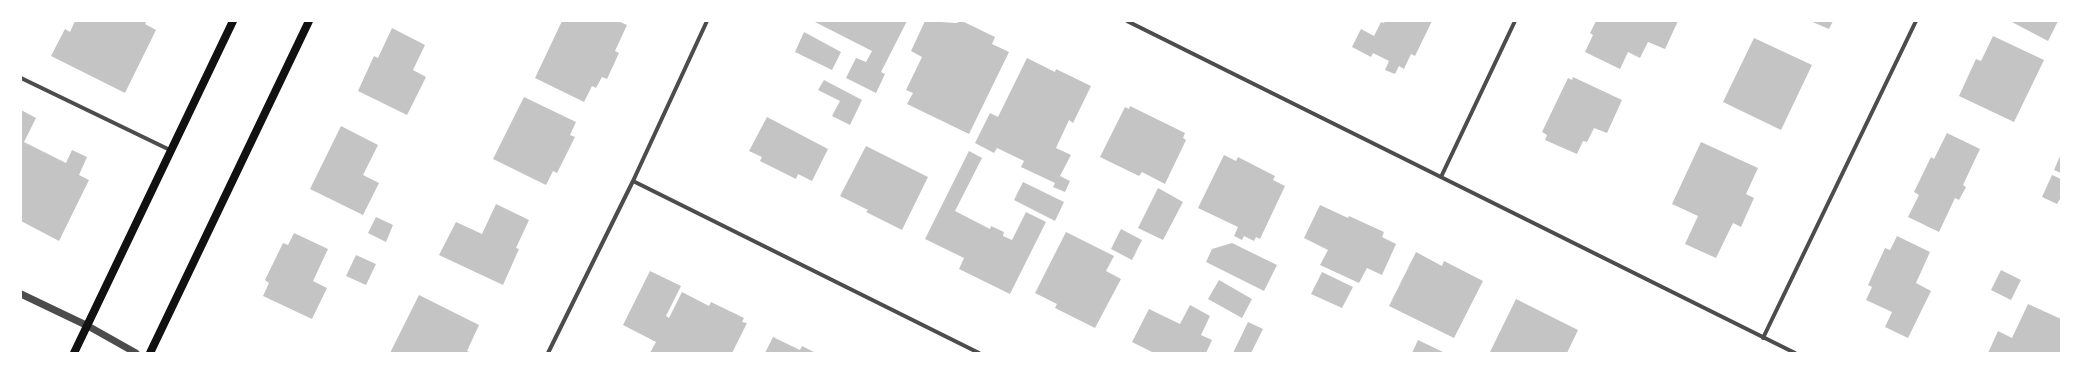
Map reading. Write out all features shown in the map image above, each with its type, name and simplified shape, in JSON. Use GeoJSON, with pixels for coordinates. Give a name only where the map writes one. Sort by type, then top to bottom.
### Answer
{"type":"FeatureCollection","features":[{"type":"Feature","properties":{"kind":"main road"},"geometry":{"type":"LineString","coordinates":[[74,353],[233,21]]}},
{"type":"Feature","properties":{"kind":"main road"},"geometry":{"type":"LineString","coordinates":[[150,353],[310,21]]}},
{"type":"Feature","properties":{"kind":"street"},"geometry":{"type":"LineString","coordinates":[[548,353],[633,181],[707,21]]}},
{"type":"Feature","properties":{"kind":"street"},"geometry":{"type":"LineString","coordinates":[[1127,21],[1795,353]]}},
{"type":"Feature","properties":{"kind":"street"},"geometry":{"type":"LineString","coordinates":[[1441,177],[1515,21]]}},
{"type":"Feature","properties":{"kind":"street"},"geometry":{"type":"LineString","coordinates":[[1763,338],[1916,21]]}},
{"type":"Feature","properties":{"kind":"street"},"geometry":{"type":"LineString","coordinates":[[21,78],[170,150]]}},
{"type":"Feature","properties":{"kind":"street"},"geometry":{"type":"LineString","coordinates":[[633,181],[979,353]]}},
{"type":"Feature","properties":{"kind":"street"},"geometry":{"type":"LineString","coordinates":[[21,294],[88,326],[136,353]]}},
{"type":"Feature","properties":{"kind":"building"},"geometry":{"type":"Polygon","coordinates":[[[75,21],[147,21],[145,24],[156,30],[125,93],[51,56],[65,29],[70,32],[75,21]]]}},
{"type":"Feature","properties":{"kind":"building"},"geometry":{"type":"Polygon","coordinates":[[[562,21],[618,21],[627,25],[615,51],[619,53],[607,79],[602,77],[596,88],[592,86],[584,102],[535,78],[562,21]]]}},
{"type":"Feature","properties":{"kind":"building"},"geometry":{"type":"Polygon","coordinates":[[[813,21],[907,21],[881,72],[885,74],[876,93],[846,78],[856,58],[866,62],[872,51],[813,21]]]}},
{"type":"Feature","properties":{"kind":"building"},"geometry":{"type":"Polygon","coordinates":[[[925,21],[956,23],[962,21],[995,37],[992,44],[1009,52],[969,134],[907,104],[913,93],[906,90],[922,57],[911,51],[925,21]]]}},
{"type":"Feature","properties":{"kind":"building"},"geometry":{"type":"Polygon","coordinates":[[[1385,21],[1432,21],[1415,56],[1411,54],[1404,69],[1399,66],[1395,74],[1385,70],[1389,61],[1373,53],[1371,57],[1352,47],[1361,29],[1374,36],[1381,22],[1384,23],[1385,21]]]}},
{"type":"Feature","properties":{"kind":"building"},"geometry":{"type":"Polygon","coordinates":[[[1596,21],[1678,21],[1665,49],[1648,42],[1640,58],[1628,52],[1620,69],[1585,52],[1593,35],[1590,33],[1596,21]]]}},
{"type":"Feature","properties":{"kind":"building"},"geometry":{"type":"Polygon","coordinates":[[[1810,21],[1833,21],[1829,29],[1810,21]]]}},
{"type":"Feature","properties":{"kind":"building"},"geometry":{"type":"Polygon","coordinates":[[[2010,21],[2058,21],[2048,41],[2010,21]]]}},
{"type":"Feature","properties":{"kind":"building"},"geometry":{"type":"Polygon","coordinates":[[[392,28],[425,45],[413,70],[426,77],[407,115],[358,91],[374,56],[378,58],[392,28]]]}},
{"type":"Feature","properties":{"kind":"building"},"geometry":{"type":"Polygon","coordinates":[[[804,32],[841,52],[832,70],[795,52],[804,32]]]}},
{"type":"Feature","properties":{"kind":"building"},"geometry":{"type":"Polygon","coordinates":[[[1993,36],[2044,60],[2014,122],[1959,96],[1976,59],[1981,61],[1993,36]]]}},
{"type":"Feature","properties":{"kind":"building"},"geometry":{"type":"Polygon","coordinates":[[[1754,38],[1812,65],[1781,130],[1723,102],[1754,38]]]}},
{"type":"Feature","properties":{"kind":"building"},"geometry":{"type":"Polygon","coordinates":[[[1027,58],[1055,72],[1056,69],[1091,86],[1073,123],[1069,120],[1056,148],[1071,155],[1060,176],[1070,181],[1065,192],[1053,187],[1055,183],[1021,167],[1024,161],[997,148],[994,153],[975,143],[990,113],[998,117],[1027,58]]]}},
{"type":"Feature","properties":{"kind":"building"},"geometry":{"type":"Polygon","coordinates":[[[1573,77],[1622,100],[1607,133],[1594,128],[1587,142],[1583,141],[1577,154],[1545,140],[1547,135],[1542,132],[1568,78],[1572,80],[1573,77]]]}},
{"type":"Feature","properties":{"kind":"building"},"geometry":{"type":"Polygon","coordinates":[[[824,80],[862,100],[850,125],[832,116],[840,101],[818,90],[824,80]]]}},
{"type":"Feature","properties":{"kind":"building"},"geometry":{"type":"Polygon","coordinates":[[[524,97],[576,122],[570,135],[575,137],[557,173],[553,171],[546,185],[493,159],[524,97]]]}},
{"type":"Feature","properties":{"kind":"building"},"geometry":{"type":"Polygon","coordinates":[[[1130,106],[1185,133],[1183,138],[1186,140],[1165,184],[1142,172],[1139,176],[1100,157],[1125,107],[1129,109],[1130,106]]]}},
{"type":"Feature","properties":{"kind":"building"},"geometry":{"type":"Polygon","coordinates":[[[21,110],[36,118],[24,142],[66,163],[72,150],[87,157],[79,175],[89,180],[59,241],[21,221],[21,110]]]}},
{"type":"Feature","properties":{"kind":"building"},"geometry":{"type":"Polygon","coordinates":[[[767,117],[828,149],[812,181],[798,174],[796,179],[760,161],[762,157],[749,151],[767,117]]]}},
{"type":"Feature","properties":{"kind":"building"},"geometry":{"type":"Polygon","coordinates":[[[341,126],[378,145],[363,175],[379,183],[363,215],[310,189],[341,126]]]}},
{"type":"Feature","properties":{"kind":"building"},"geometry":{"type":"Polygon","coordinates":[[[1947,133],[1980,149],[1963,185],[1966,187],[1959,200],[1955,198],[1939,232],[1908,217],[1919,195],[1914,192],[1931,157],[1934,159],[1947,133]]]}},
{"type":"Feature","properties":{"kind":"building"},"geometry":{"type":"Polygon","coordinates":[[[1701,142],[1758,168],[1746,194],[1754,198],[1741,227],[1733,223],[1716,258],[1685,244],[1698,216],[1672,204],[1701,142]]]}},
{"type":"Feature","properties":{"kind":"building"},"geometry":{"type":"Polygon","coordinates":[[[866,146],[928,177],[902,230],[866,212],[868,210],[840,196],[866,146]]]}},
{"type":"Feature","properties":{"kind":"building"},"geometry":{"type":"Polygon","coordinates":[[[969,151],[982,158],[955,211],[990,229],[991,226],[1004,232],[1003,236],[1012,240],[1026,212],[1046,222],[1010,294],[959,269],[964,258],[925,239],[969,151]]]}},
{"type":"Feature","properties":{"kind":"building"},"geometry":{"type":"Polygon","coordinates":[[[2061,154],[2061,173],[2054,170],[2061,154]]]}},
{"type":"Feature","properties":{"kind":"building"},"geometry":{"type":"Polygon","coordinates":[[[1224,155],[1236,161],[1238,157],[1275,176],[1273,180],[1285,186],[1260,239],[1256,237],[1254,241],[1244,236],[1242,240],[1234,236],[1238,227],[1198,208],[1224,155]]]}},
{"type":"Feature","properties":{"kind":"building"},"geometry":{"type":"Polygon","coordinates":[[[2052,175],[2061,179],[2061,197],[2057,204],[2042,197],[2052,175]]]}},
{"type":"Feature","properties":{"kind":"building"},"geometry":{"type":"Polygon","coordinates":[[[1023,182],[1064,202],[1055,221],[1014,200],[1023,182]]]}},
{"type":"Feature","properties":{"kind":"building"},"geometry":{"type":"Polygon","coordinates":[[[1158,188],[1183,202],[1163,240],[1138,228],[1158,188]]]}},
{"type":"Feature","properties":{"kind":"building"},"geometry":{"type":"Polygon","coordinates":[[[496,204],[529,220],[516,248],[519,249],[503,285],[439,255],[456,222],[482,234],[496,204]]]}},
{"type":"Feature","properties":{"kind":"building"},"geometry":{"type":"Polygon","coordinates":[[[1320,205],[1384,232],[1382,237],[1396,244],[1382,275],[1367,268],[1359,283],[1320,265],[1328,250],[1304,238],[1320,205]]]}},
{"type":"Feature","properties":{"kind":"building"},"geometry":{"type":"Polygon","coordinates":[[[376,217],[393,225],[386,242],[368,233],[376,217]]]}},
{"type":"Feature","properties":{"kind":"building"},"geometry":{"type":"Polygon","coordinates":[[[1121,229],[1142,240],[1132,260],[1111,249],[1121,229]]]}},
{"type":"Feature","properties":{"kind":"building"},"geometry":{"type":"Polygon","coordinates":[[[1066,232],[1114,256],[1106,271],[1121,279],[1095,328],[1055,308],[1057,304],[1035,293],[1066,232]]]}},
{"type":"Feature","properties":{"kind":"building"},"geometry":{"type":"Polygon","coordinates":[[[294,233],[328,249],[313,281],[327,288],[312,319],[263,296],[269,283],[265,280],[283,243],[288,245],[294,233]]]}},
{"type":"Feature","properties":{"kind":"building"},"geometry":{"type":"Polygon","coordinates":[[[1897,236],[1930,252],[1916,283],[1931,291],[1908,338],[1885,327],[1892,312],[1866,300],[1872,287],[1868,285],[1885,248],[1890,250],[1897,236]]]}},
{"type":"Feature","properties":{"kind":"building"},"geometry":{"type":"Polygon","coordinates":[[[1232,243],[1277,265],[1264,291],[1206,262],[1212,249],[1232,243]]]}},
{"type":"Feature","properties":{"kind":"building"},"geometry":{"type":"Polygon","coordinates":[[[1416,252],[1442,266],[1444,261],[1483,281],[1454,338],[1389,306],[1416,252]]]}},
{"type":"Feature","properties":{"kind":"building"},"geometry":{"type":"Polygon","coordinates":[[[356,255],[376,264],[366,285],[346,276],[356,255]]]}},
{"type":"Feature","properties":{"kind":"building"},"geometry":{"type":"Polygon","coordinates":[[[2001,270],[2021,280],[2011,300],[1991,290],[2001,270]]]}},
{"type":"Feature","properties":{"kind":"building"},"geometry":{"type":"Polygon","coordinates":[[[650,271],[681,286],[666,316],[669,318],[682,292],[709,306],[711,302],[744,318],[742,322],[747,323],[732,353],[650,353],[656,342],[623,325],[650,271]]]}},
{"type":"Feature","properties":{"kind":"building"},"geometry":{"type":"Polygon","coordinates":[[[1322,272],[1353,287],[1342,308],[1311,294],[1322,272]]]}},
{"type":"Feature","properties":{"kind":"building"},"geometry":{"type":"Polygon","coordinates":[[[1219,280],[1252,299],[1242,318],[1208,299],[1219,280]]]}},
{"type":"Feature","properties":{"kind":"building"},"geometry":{"type":"Polygon","coordinates":[[[419,295],[479,325],[467,351],[472,353],[390,353],[419,295]]]}},
{"type":"Feature","properties":{"kind":"building"},"geometry":{"type":"Polygon","coordinates":[[[1516,299],[1578,330],[1567,353],[1490,352],[1516,299]]]}},
{"type":"Feature","properties":{"kind":"building"},"geometry":{"type":"Polygon","coordinates":[[[2028,304],[2061,319],[2061,353],[1988,353],[1998,331],[2012,338],[2028,304]]]}},
{"type":"Feature","properties":{"kind":"building"},"geometry":{"type":"Polygon","coordinates":[[[1190,305],[1210,316],[1201,335],[1212,340],[1206,353],[1154,353],[1132,342],[1149,309],[1180,324],[1190,305]]]}},
{"type":"Feature","properties":{"kind":"building"},"geometry":{"type":"Polygon","coordinates":[[[1248,322],[1263,329],[1251,353],[1233,353],[1248,322]]]}},
{"type":"Feature","properties":{"kind":"building"},"geometry":{"type":"Polygon","coordinates":[[[773,337],[800,350],[802,346],[816,353],[765,353],[773,337]]]}},
{"type":"Feature","properties":{"kind":"building"},"geometry":{"type":"Polygon","coordinates":[[[1418,340],[1443,352],[1443,353],[1412,353],[1418,340]]]}}]}
